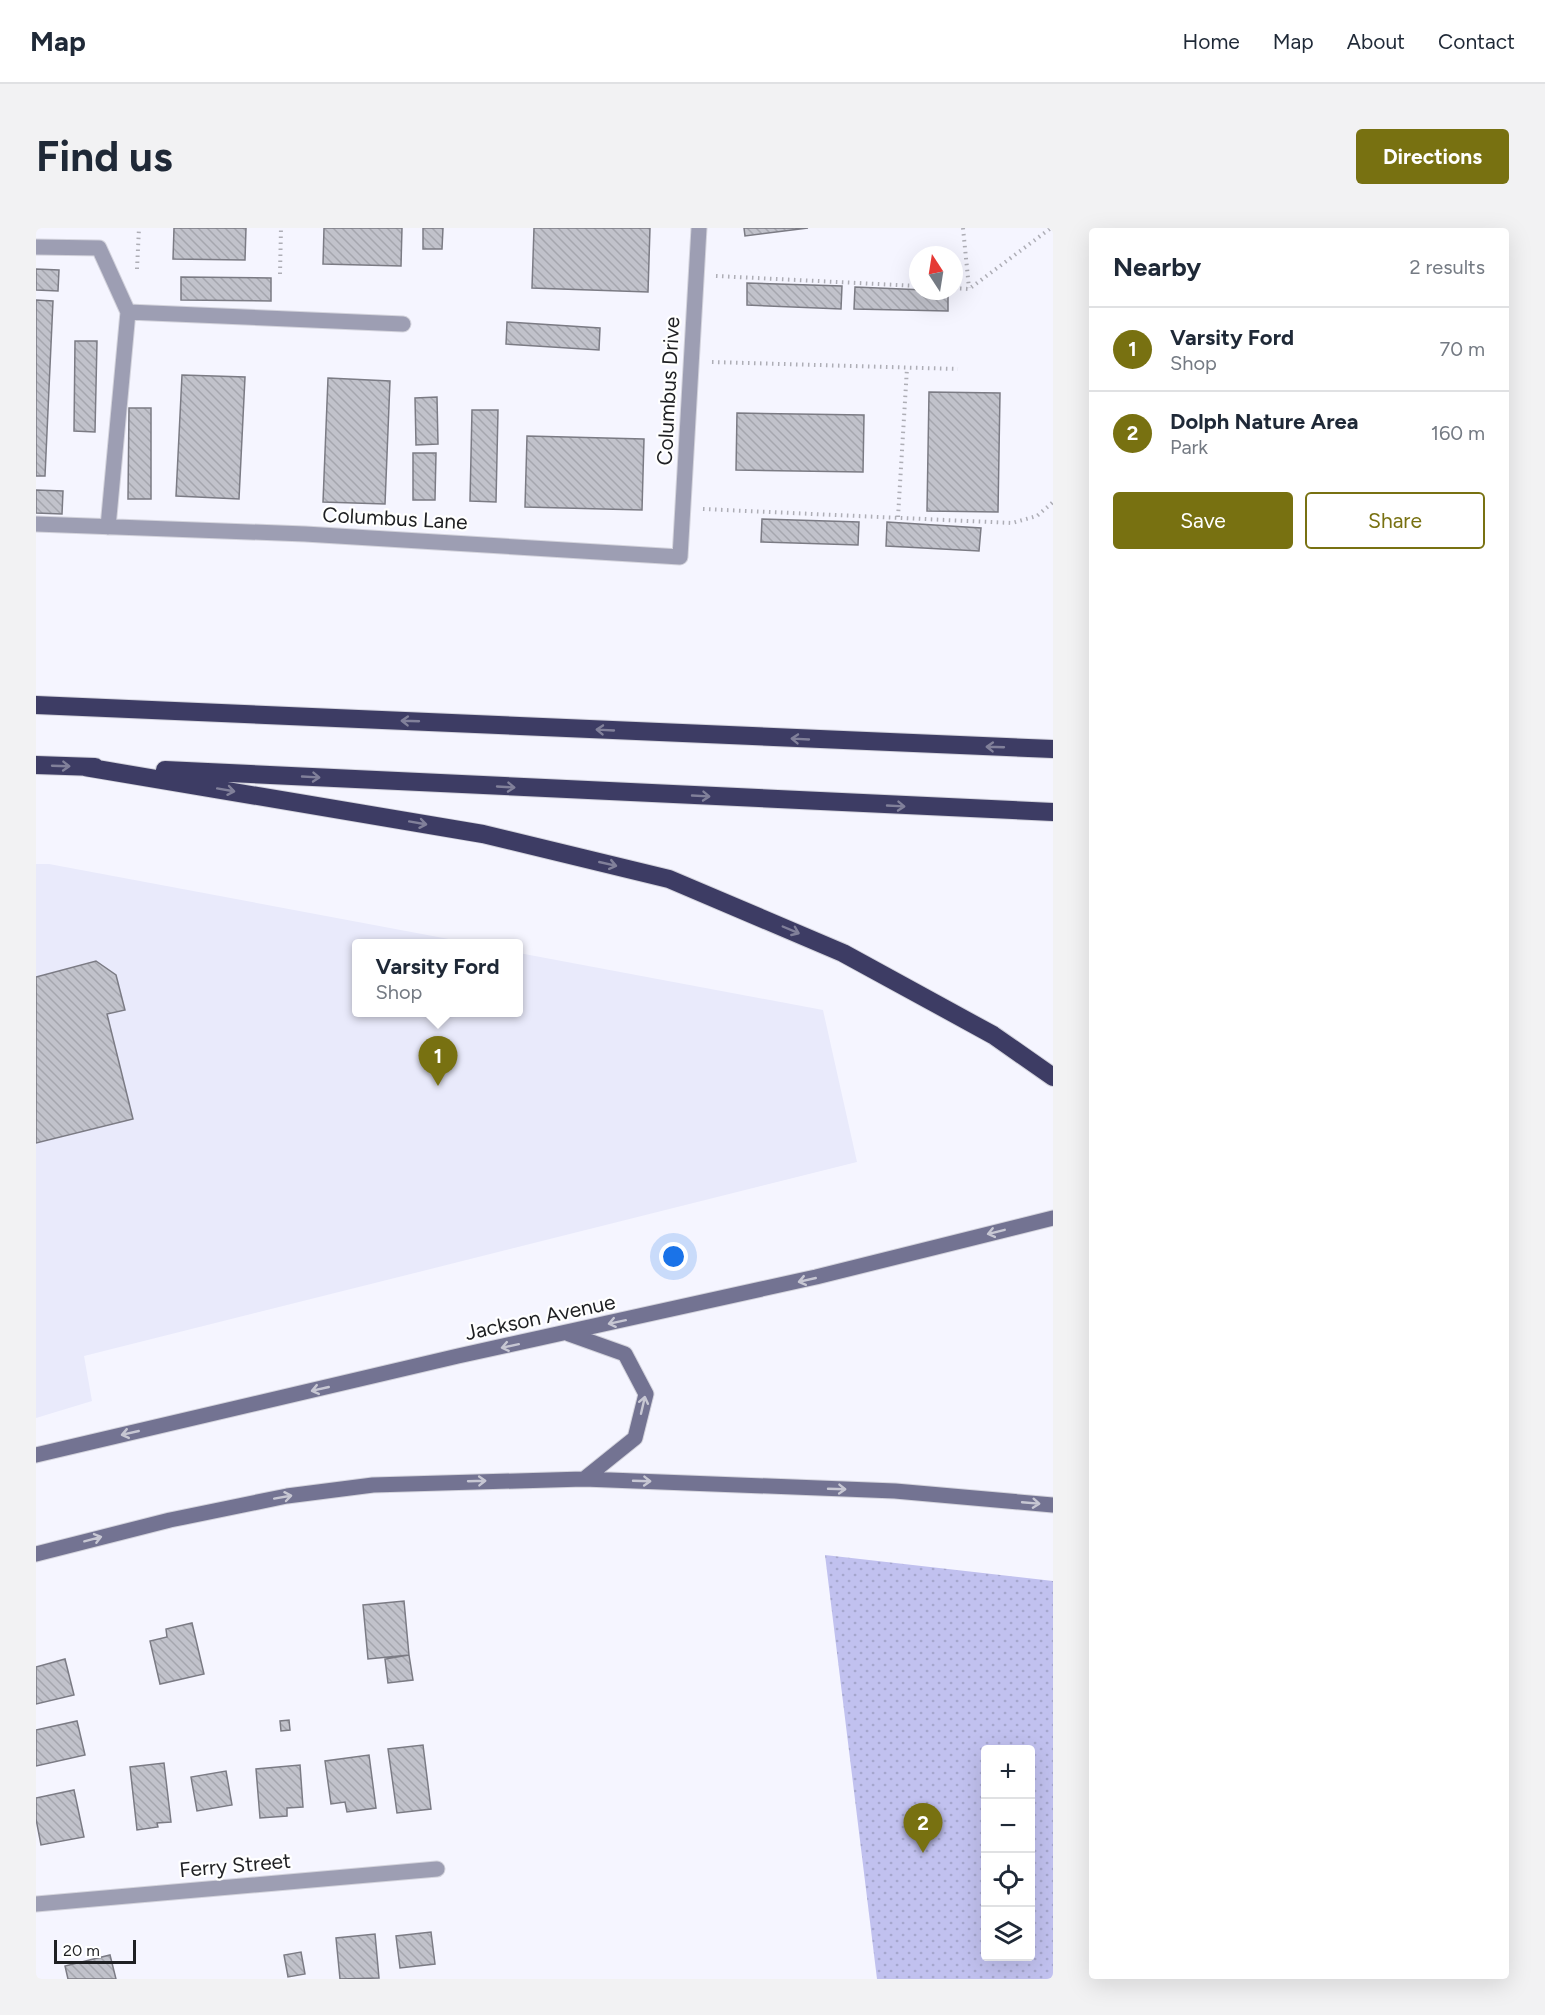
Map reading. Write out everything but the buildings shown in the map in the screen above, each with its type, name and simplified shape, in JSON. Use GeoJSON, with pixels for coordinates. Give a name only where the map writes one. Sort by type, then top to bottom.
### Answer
{"type":"FeatureCollection","features":[{"type":"Feature","properties":{"kind":"highway"},"geometry":{"type":"LineString","coordinates":[[36,705],[1053,749]]}},
{"type":"Feature","properties":{"kind":"highway"},"geometry":{"type":"LineString","coordinates":[[36,765],[1053,812]]}},
{"type":"Feature","properties":{"kind":"highway"},"geometry":{"type":"LineString","coordinates":[[85,766],[483,834],[669,879],[843,952],[993,1035],[1053,1077]]}},
{"type":"Feature","properties":{"kind":"main road","name":"Jackson Avenue"},"geometry":{"type":"LineString","coordinates":[[36,1455],[458,1356],[816,1277],[1053,1218]]}},
{"type":"Feature","properties":{"kind":"main road"},"geometry":{"type":"LineString","coordinates":[[567,1333],[625,1354],[646,1394],[635,1438],[584,1479]]}},
{"type":"Feature","properties":{"kind":"main road"},"geometry":{"type":"LineString","coordinates":[[36,1554],[170,1520],[287,1496],[373,1485],[584,1479],[895,1491],[1053,1505]]}},
{"type":"Feature","properties":{"kind":"street","name":"Columbus Drive"},"geometry":{"type":"LineString","coordinates":[[680,556],[699,228]]}},
{"type":"Feature","properties":{"kind":"street"},"geometry":{"type":"LineString","coordinates":[[36,247],[99,248],[128,312],[108,527]]}},
{"type":"Feature","properties":{"kind":"street"},"geometry":{"type":"LineString","coordinates":[[128,312],[403,324]]}},
{"type":"Feature","properties":{"kind":"street","name":"Columbus Lane"},"geometry":{"type":"LineString","coordinates":[[36,524],[305,534],[680,556]]}},
{"type":"Feature","properties":{"kind":"street","name":"Ferry Street"},"geometry":{"type":"LineString","coordinates":[[36,1904],[437,1869]]}},
{"type":"Feature","properties":{"kind":"path"},"geometry":{"type":"LineString","coordinates":[[137,269],[139,228]]}},
{"type":"Feature","properties":{"kind":"path"},"geometry":{"type":"LineString","coordinates":[[280,274],[281,228]]}},
{"type":"Feature","properties":{"kind":"path"},"geometry":{"type":"LineString","coordinates":[[963,228],[969,289]]}},
{"type":"Feature","properties":{"kind":"path"},"geometry":{"type":"LineString","coordinates":[[963,289],[969,289],[1051,228]]}},
{"type":"Feature","properties":{"kind":"path"},"geometry":{"type":"LineString","coordinates":[[706,276],[909,286]]}},
{"type":"Feature","properties":{"kind":"path"},"geometry":{"type":"LineString","coordinates":[[702,362],[958,369]]}},
{"type":"Feature","properties":{"kind":"path"},"geometry":{"type":"LineString","coordinates":[[898,517],[907,368]]}},
{"type":"Feature","properties":{"kind":"path"},"geometry":{"type":"LineString","coordinates":[[697,508],[1012,523],[1037,516],[1053,502]]}},
{"type":"Feature","properties":{"kind":"shaded area"},"geometry":{"type":"Polygon","coordinates":[[[36,864],[49,864],[449,939],[352,939],[352,1017],[523,1017],[523,954],[823,1010],[857,1162],[84,1356],[92,1401],[36,1418],[36,864]]]}},
{"type":"Feature","properties":{"kind":"shaded area"},"geometry":{"type":"Polygon","coordinates":[[[825,1555],[1053,1581],[1053,1979],[877,1979],[825,1555]]]}},
{"type":"Feature","properties":{"kind":"place","name":"Varsity Ford"},"geometry":{"type":"Point","coordinates":[438,1086]}},
{"type":"Feature","properties":{"kind":"place","name":"Dolph Nature Area"},"geometry":{"type":"Point","coordinates":[923,1853]}}]}
